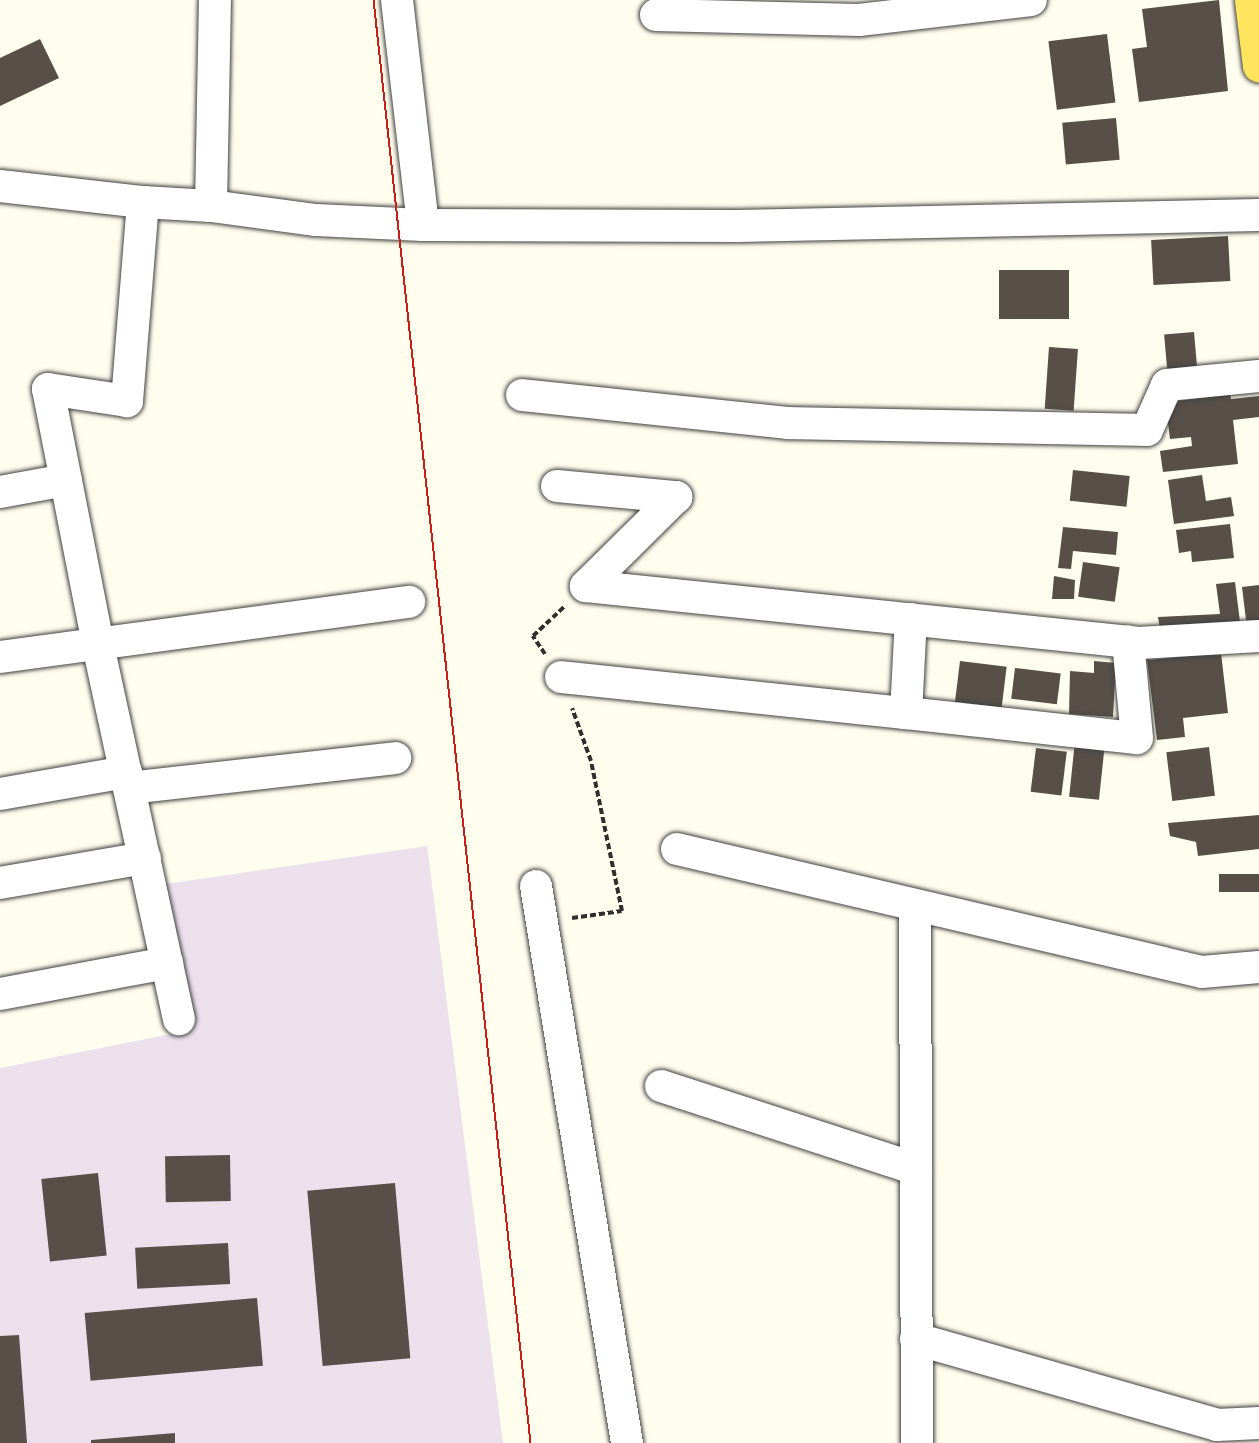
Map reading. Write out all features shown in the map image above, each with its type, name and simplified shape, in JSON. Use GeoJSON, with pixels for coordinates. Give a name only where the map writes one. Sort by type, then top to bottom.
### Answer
{"type":"FeatureCollection","features":[{"type":"Feature","properties":{"kind":"main road"},"geometry":{"type":"LineString","coordinates":[[1251,0],[1259,66]]}},
{"type":"Feature","properties":{"kind":"street"},"geometry":{"type":"LineString","coordinates":[[211,206],[214,0]]}},
{"type":"Feature","properties":{"kind":"street"},"geometry":{"type":"LineString","coordinates":[[397,0],[423,225]]}},
{"type":"Feature","properties":{"kind":"street"},"geometry":{"type":"LineString","coordinates":[[656,15],[859,20],[1032,0]]}},
{"type":"Feature","properties":{"kind":"street"},"geometry":{"type":"LineString","coordinates":[[0,186],[143,202],[211,206],[316,220],[423,225],[737,226],[1259,215]]}},
{"type":"Feature","properties":{"kind":"street"},"geometry":{"type":"LineString","coordinates":[[143,202],[127,401],[48,389],[98,645],[179,1019]]}},
{"type":"Feature","properties":{"kind":"street"},"geometry":{"type":"LineString","coordinates":[[522,395],[788,423],[1147,430],[1167,385],[1259,376]]}},
{"type":"Feature","properties":{"kind":"street"},"geometry":{"type":"LineString","coordinates":[[0,492],[66,480]]}},
{"type":"Feature","properties":{"kind":"street"},"geometry":{"type":"LineString","coordinates":[[557,486],[676,497],[586,586]]}},
{"type":"Feature","properties":{"kind":"street"},"geometry":{"type":"LineString","coordinates":[[586,586],[1128,641],[1259,636]]}},
{"type":"Feature","properties":{"kind":"street"},"geometry":{"type":"LineString","coordinates":[[0,657],[409,602]]}},
{"type":"Feature","properties":{"kind":"street"},"geometry":{"type":"LineString","coordinates":[[906,713],[911,619]]}},
{"type":"Feature","properties":{"kind":"street"},"geometry":{"type":"LineString","coordinates":[[561,677],[1137,738],[1128,641]]}},
{"type":"Feature","properties":{"kind":"street"},"geometry":{"type":"LineString","coordinates":[[0,794],[127,780],[395,758]]}},
{"type":"Feature","properties":{"kind":"street"},"geometry":{"type":"LineString","coordinates":[[677,849],[1202,972],[1259,967]]}},
{"type":"Feature","properties":{"kind":"street"},"geometry":{"type":"LineString","coordinates":[[0,883],[144,858]]}},
{"type":"Feature","properties":{"kind":"street"},"geometry":{"type":"LineString","coordinates":[[536,886],[627,1443]]}},
{"type":"Feature","properties":{"kind":"street"},"geometry":{"type":"LineString","coordinates":[[915,906],[917,1443]]}},
{"type":"Feature","properties":{"kind":"street"},"geometry":{"type":"LineString","coordinates":[[0,994],[167,963]]}},
{"type":"Feature","properties":{"kind":"street"},"geometry":{"type":"LineString","coordinates":[[662,1086],[916,1169]]}},
{"type":"Feature","properties":{"kind":"street"},"geometry":{"type":"LineString","coordinates":[[916,1339],[1217,1425],[1259,1423]]}},
{"type":"Feature","properties":{"kind":"path"},"geometry":{"type":"LineString","coordinates":[[542,923],[622,910],[591,761],[561,677],[534,636],[586,586]]}},
{"type":"Feature","properties":{"kind":"shaded area"},"geometry":{"type":"Polygon","coordinates":[[[427,846],[503,1443],[0,1443],[0,1068],[191,1030],[158,885],[427,846]]]}},
{"type":"Feature","properties":{"kind":"building"},"geometry":{"type":"Polygon","coordinates":[[[1219,0],[1228,91],[1139,102],[1132,49],[1147,47],[1142,9],[1219,0]]]}},
{"type":"Feature","properties":{"kind":"building"},"geometry":{"type":"Polygon","coordinates":[[[1107,34],[1115,102],[1057,110],[1048,41],[1107,34]]]}},
{"type":"Feature","properties":{"kind":"building"},"geometry":{"type":"Polygon","coordinates":[[[40,39],[59,78],[0,106],[0,58],[40,39]]]}},
{"type":"Feature","properties":{"kind":"building"},"geometry":{"type":"Polygon","coordinates":[[[1116,118],[1120,160],[1066,165],[1062,123],[1116,118]]]}},
{"type":"Feature","properties":{"kind":"building"},"geometry":{"type":"Polygon","coordinates":[[[1228,236],[1230,281],[1153,285],[1151,240],[1228,236]]]}},
{"type":"Feature","properties":{"kind":"building"},"geometry":{"type":"Polygon","coordinates":[[[999,270],[1069,270],[1069,319],[999,319],[999,270]]]}},
{"type":"Feature","properties":{"kind":"building"},"geometry":{"type":"Polygon","coordinates":[[[1194,332],[1197,367],[1167,369],[1164,335],[1194,332]]]}},
{"type":"Feature","properties":{"kind":"building"},"geometry":{"type":"Polygon","coordinates":[[[1049,347],[1078,349],[1074,411],[1045,409],[1049,347]]]}},
{"type":"Feature","properties":{"kind":"building"},"geometry":{"type":"Polygon","coordinates":[[[1230,394],[1231,399],[1259,396],[1259,417],[1233,420],[1238,464],[1163,472],[1160,451],[1192,446],[1191,437],[1170,439],[1166,407],[1169,402],[1230,394]]]}},
{"type":"Feature","properties":{"kind":"building"},"geometry":{"type":"Polygon","coordinates":[[[1073,470],[1130,476],[1126,507],[1070,501],[1073,470]]]}},
{"type":"Feature","properties":{"kind":"building"},"geometry":{"type":"Polygon","coordinates":[[[1202,475],[1206,501],[1231,497],[1234,516],[1174,524],[1168,480],[1202,475]]]}},
{"type":"Feature","properties":{"kind":"building"},"geometry":{"type":"Polygon","coordinates":[[[1230,524],[1234,558],[1192,562],[1191,551],[1179,553],[1176,530],[1230,524]]]}},
{"type":"Feature","properties":{"kind":"building"},"geometry":{"type":"Polygon","coordinates":[[[1063,527],[1118,532],[1116,555],[1073,551],[1071,569],[1058,568],[1063,527]]]}},
{"type":"Feature","properties":{"kind":"building"},"geometry":{"type":"Polygon","coordinates":[[[1083,562],[1120,567],[1115,602],[1078,597],[1083,562]]]}},
{"type":"Feature","properties":{"kind":"building"},"geometry":{"type":"Polygon","coordinates":[[[1054,576],[1075,580],[1074,599],[1052,599],[1054,576]]]}},
{"type":"Feature","properties":{"kind":"building"},"geometry":{"type":"Polygon","coordinates":[[[1235,582],[1241,630],[1161,635],[1158,617],[1220,614],[1216,584],[1235,582]]]}},
{"type":"Feature","properties":{"kind":"building"},"geometry":{"type":"Polygon","coordinates":[[[1259,585],[1259,626],[1247,628],[1242,587],[1259,585]]]}},
{"type":"Feature","properties":{"kind":"building"},"geometry":{"type":"Polygon","coordinates":[[[1221,653],[1228,713],[1183,718],[1185,737],[1157,740],[1147,660],[1221,653]]]}},
{"type":"Feature","properties":{"kind":"building"},"geometry":{"type":"Polygon","coordinates":[[[960,661],[1007,667],[1002,707],[955,702],[960,661]]]}},
{"type":"Feature","properties":{"kind":"building"},"geometry":{"type":"Polygon","coordinates":[[[1094,661],[1116,663],[1113,717],[1069,714],[1070,671],[1094,673],[1094,661]]]}},
{"type":"Feature","properties":{"kind":"building"},"geometry":{"type":"Polygon","coordinates":[[[1015,668],[1061,674],[1057,704],[1011,699],[1015,668]]]}},
{"type":"Feature","properties":{"kind":"building"},"geometry":{"type":"Polygon","coordinates":[[[1075,741],[1105,744],[1099,800],[1069,797],[1075,741]]]}},
{"type":"Feature","properties":{"kind":"building"},"geometry":{"type":"Polygon","coordinates":[[[1209,747],[1215,796],[1172,801],[1166,752],[1209,747]]]}},
{"type":"Feature","properties":{"kind":"building"},"geometry":{"type":"Polygon","coordinates":[[[1036,748],[1067,752],[1061,795],[1031,792],[1036,748]]]}},
{"type":"Feature","properties":{"kind":"building"},"geometry":{"type":"Polygon","coordinates":[[[1259,815],[1259,849],[1198,856],[1196,842],[1170,836],[1168,823],[1259,815]]]}},
{"type":"Feature","properties":{"kind":"building"},"geometry":{"type":"Polygon","coordinates":[[[1219,874],[1259,874],[1259,892],[1219,892],[1219,874]]]}},
{"type":"Feature","properties":{"kind":"building"},"geometry":{"type":"Polygon","coordinates":[[[230,1155],[231,1201],[166,1202],[165,1156],[230,1155]]]}},
{"type":"Feature","properties":{"kind":"building"},"geometry":{"type":"Polygon","coordinates":[[[98,1173],[107,1256],[50,1262],[41,1179],[98,1173]]]}},
{"type":"Feature","properties":{"kind":"building"},"geometry":{"type":"Polygon","coordinates":[[[395,1183],[410,1358],[323,1366],[307,1191],[395,1183]]]}},
{"type":"Feature","properties":{"kind":"building"},"geometry":{"type":"Polygon","coordinates":[[[228,1243],[230,1284],[137,1289],[135,1248],[228,1243]]]}},
{"type":"Feature","properties":{"kind":"building"},"geometry":{"type":"Polygon","coordinates":[[[257,1298],[263,1366],[91,1381],[85,1313],[257,1298]]]}},
{"type":"Feature","properties":{"kind":"building"},"geometry":{"type":"Polygon","coordinates":[[[19,1335],[27,1443],[0,1443],[0,1336],[19,1335]]]}},
{"type":"Feature","properties":{"kind":"building"},"geometry":{"type":"Polygon","coordinates":[[[175,1433],[175,1443],[91,1443],[91,1440],[175,1433]]]}},
{"type":"Feature","properties":{"kind":"tram line"},"geometry":{"type":"LineString","coordinates":[[374,0],[531,1443]]}}]}
